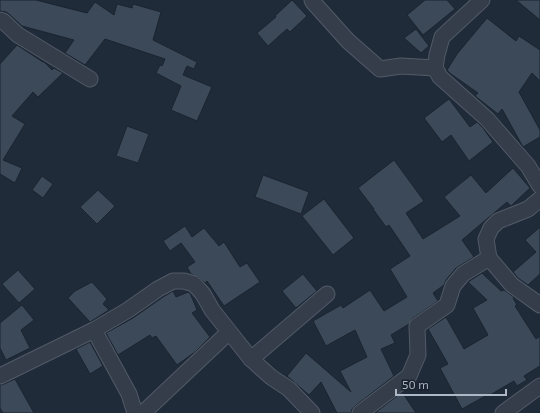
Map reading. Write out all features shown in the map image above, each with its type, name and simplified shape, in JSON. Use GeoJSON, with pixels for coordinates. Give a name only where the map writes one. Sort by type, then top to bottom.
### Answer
{"type":"FeatureCollection","features":[{"type":"Feature","properties":{"kind":"street"},"geometry":{"type":"LineString","coordinates":[[312,0],[348,41],[380,69],[401,66],[435,68]]}},
{"type":"Feature","properties":{"kind":"street"},"geometry":{"type":"LineString","coordinates":[[482,0],[442,37],[435,68],[440,78],[487,119],[528,166],[540,186]]}},
{"type":"Feature","properties":{"kind":"street"},"geometry":{"type":"LineString","coordinates":[[0,20],[18,34],[90,79]]}},
{"type":"Feature","properties":{"kind":"street"},"geometry":{"type":"LineString","coordinates":[[540,200],[528,209],[498,221],[491,228],[486,239],[489,258],[512,285],[540,305]]}},
{"type":"Feature","properties":{"kind":"street"},"geometry":{"type":"LineString","coordinates":[[360,413],[408,376],[418,354],[417,326],[447,305],[453,286],[463,274],[489,258]]}},
{"type":"Feature","properties":{"kind":"street"},"geometry":{"type":"LineString","coordinates":[[0,376],[94,330],[173,281],[184,281],[194,284],[203,294],[212,310],[251,359],[271,377],[289,388],[312,413]]}},
{"type":"Feature","properties":{"kind":"street"},"geometry":{"type":"LineString","coordinates":[[251,359],[327,294]]}},
{"type":"Feature","properties":{"kind":"street"},"geometry":{"type":"LineString","coordinates":[[94,330],[129,394],[135,413]]}},
{"type":"Feature","properties":{"kind":"street"},"geometry":{"type":"LineString","coordinates":[[143,413],[229,332]]}},
{"type":"Feature","properties":{"kind":"street"},"geometry":{"type":"LineString","coordinates":[[503,413],[540,386]]}},
{"type":"Feature","properties":{"kind":"building"},"geometry":{"type":"Polygon","coordinates":[[[0,0],[36,0],[87,13],[95,2],[114,15],[117,4],[132,8],[133,4],[161,12],[153,40],[197,62],[194,69],[187,66],[183,75],[212,87],[197,121],[171,110],[181,86],[156,73],[160,65],[162,66],[165,59],[105,39],[85,65],[65,53],[74,40],[22,26],[9,14],[0,11],[0,0]]]}},
{"type":"Feature","properties":{"kind":"building"},"geometry":{"type":"Polygon","coordinates":[[[292,0],[307,16],[290,32],[287,29],[268,46],[257,33],[276,17],[275,16],[292,0]]]}},
{"type":"Feature","properties":{"kind":"building"},"geometry":{"type":"Polygon","coordinates":[[[425,0],[447,0],[455,9],[423,35],[407,15],[425,0]]]}},
{"type":"Feature","properties":{"kind":"building"},"geometry":{"type":"Polygon","coordinates":[[[516,0],[540,0],[540,20],[516,0]]]}},
{"type":"Feature","properties":{"kind":"building"},"geometry":{"type":"Polygon","coordinates":[[[487,18],[516,41],[519,36],[540,50],[540,81],[532,73],[519,92],[540,130],[540,137],[523,147],[502,109],[498,114],[475,96],[478,93],[447,70],[457,54],[487,18]]]}},
{"type":"Feature","properties":{"kind":"building"},"geometry":{"type":"Polygon","coordinates":[[[416,29],[429,46],[421,53],[404,38],[416,29]]]}},
{"type":"Feature","properties":{"kind":"building"},"geometry":{"type":"Polygon","coordinates":[[[17,45],[44,62],[52,70],[54,68],[63,73],[38,97],[33,92],[12,116],[25,124],[3,160],[22,168],[15,183],[0,174],[0,64],[17,45]]]}},
{"type":"Feature","properties":{"kind":"building"},"geometry":{"type":"Polygon","coordinates":[[[449,99],[470,127],[477,122],[493,142],[469,161],[451,135],[442,142],[424,118],[449,99]]]}},
{"type":"Feature","properties":{"kind":"building"},"geometry":{"type":"Polygon","coordinates":[[[127,126],[149,134],[138,163],[116,156],[127,126]]]}},
{"type":"Feature","properties":{"kind":"building"},"geometry":{"type":"Polygon","coordinates":[[[394,160],[424,201],[406,213],[423,239],[460,216],[444,197],[471,175],[486,193],[513,168],[530,188],[511,206],[507,202],[462,240],[474,257],[456,268],[446,280],[444,285],[433,293],[438,301],[412,319],[409,324],[391,335],[395,343],[381,349],[394,376],[355,406],[351,413],[337,413],[321,382],[309,395],[287,376],[306,353],[351,392],[340,371],[367,357],[355,330],[326,346],[313,321],[341,305],[343,308],[370,290],[384,311],[407,297],[390,269],[410,256],[389,225],[386,227],[358,188],[394,160]]]}},
{"type":"Feature","properties":{"kind":"building"},"geometry":{"type":"Polygon","coordinates":[[[263,175],[309,192],[301,214],[255,197],[263,175]]]}},
{"type":"Feature","properties":{"kind":"building"},"geometry":{"type":"Polygon","coordinates":[[[42,176],[53,184],[43,198],[32,190],[42,176]]]}},
{"type":"Feature","properties":{"kind":"building"},"geometry":{"type":"Polygon","coordinates":[[[98,190],[115,206],[97,224],[80,207],[98,190]]]}},
{"type":"Feature","properties":{"kind":"building"},"geometry":{"type":"Polygon","coordinates":[[[324,199],[354,238],[333,255],[302,216],[324,199]]]}},
{"type":"Feature","properties":{"kind":"building"},"geometry":{"type":"Polygon","coordinates":[[[185,226],[192,237],[204,228],[219,246],[224,242],[240,267],[247,263],[260,282],[224,306],[207,281],[205,283],[200,278],[191,274],[187,267],[195,262],[181,243],[170,251],[163,241],[185,226]]]}},
{"type":"Feature","properties":{"kind":"building"},"geometry":{"type":"Polygon","coordinates":[[[540,227],[540,274],[528,285],[518,278],[513,272],[536,252],[525,240],[540,227]]]}},
{"type":"Feature","properties":{"kind":"building"},"geometry":{"type":"Polygon","coordinates":[[[18,270],[35,289],[19,303],[2,284],[18,270]]]}},
{"type":"Feature","properties":{"kind":"building"},"geometry":{"type":"Polygon","coordinates":[[[482,273],[501,291],[504,290],[514,297],[513,298],[517,305],[515,306],[536,339],[540,336],[540,366],[524,376],[527,380],[517,386],[514,381],[462,409],[440,368],[448,364],[428,329],[446,317],[464,349],[488,335],[473,308],[487,300],[468,282],[482,273]]]}},
{"type":"Feature","properties":{"kind":"building"},"geometry":{"type":"Polygon","coordinates":[[[303,274],[317,291],[296,308],[282,291],[303,274]]]}},
{"type":"Feature","properties":{"kind":"building"},"geometry":{"type":"Polygon","coordinates":[[[92,282],[107,299],[103,304],[109,310],[90,322],[68,298],[75,291],[92,282]]]}},
{"type":"Feature","properties":{"kind":"building"},"geometry":{"type":"Polygon","coordinates":[[[173,291],[176,297],[188,292],[190,293],[197,310],[192,313],[210,337],[195,352],[177,365],[156,336],[152,338],[150,335],[118,355],[106,333],[133,318],[173,291]]]}},
{"type":"Feature","properties":{"kind":"building"},"geometry":{"type":"Polygon","coordinates":[[[22,305],[34,320],[21,330],[30,348],[6,360],[0,348],[0,323],[22,305]]]}},
{"type":"Feature","properties":{"kind":"building"},"geometry":{"type":"Polygon","coordinates":[[[90,342],[103,366],[90,374],[76,349],[90,342]]]}},
{"type":"Feature","properties":{"kind":"building"},"geometry":{"type":"Polygon","coordinates":[[[15,379],[34,413],[3,413],[0,408],[0,385],[15,379]]]}},
{"type":"Feature","properties":{"kind":"building"},"geometry":{"type":"Polygon","coordinates":[[[402,392],[416,413],[375,413],[402,392]]]}}]}
